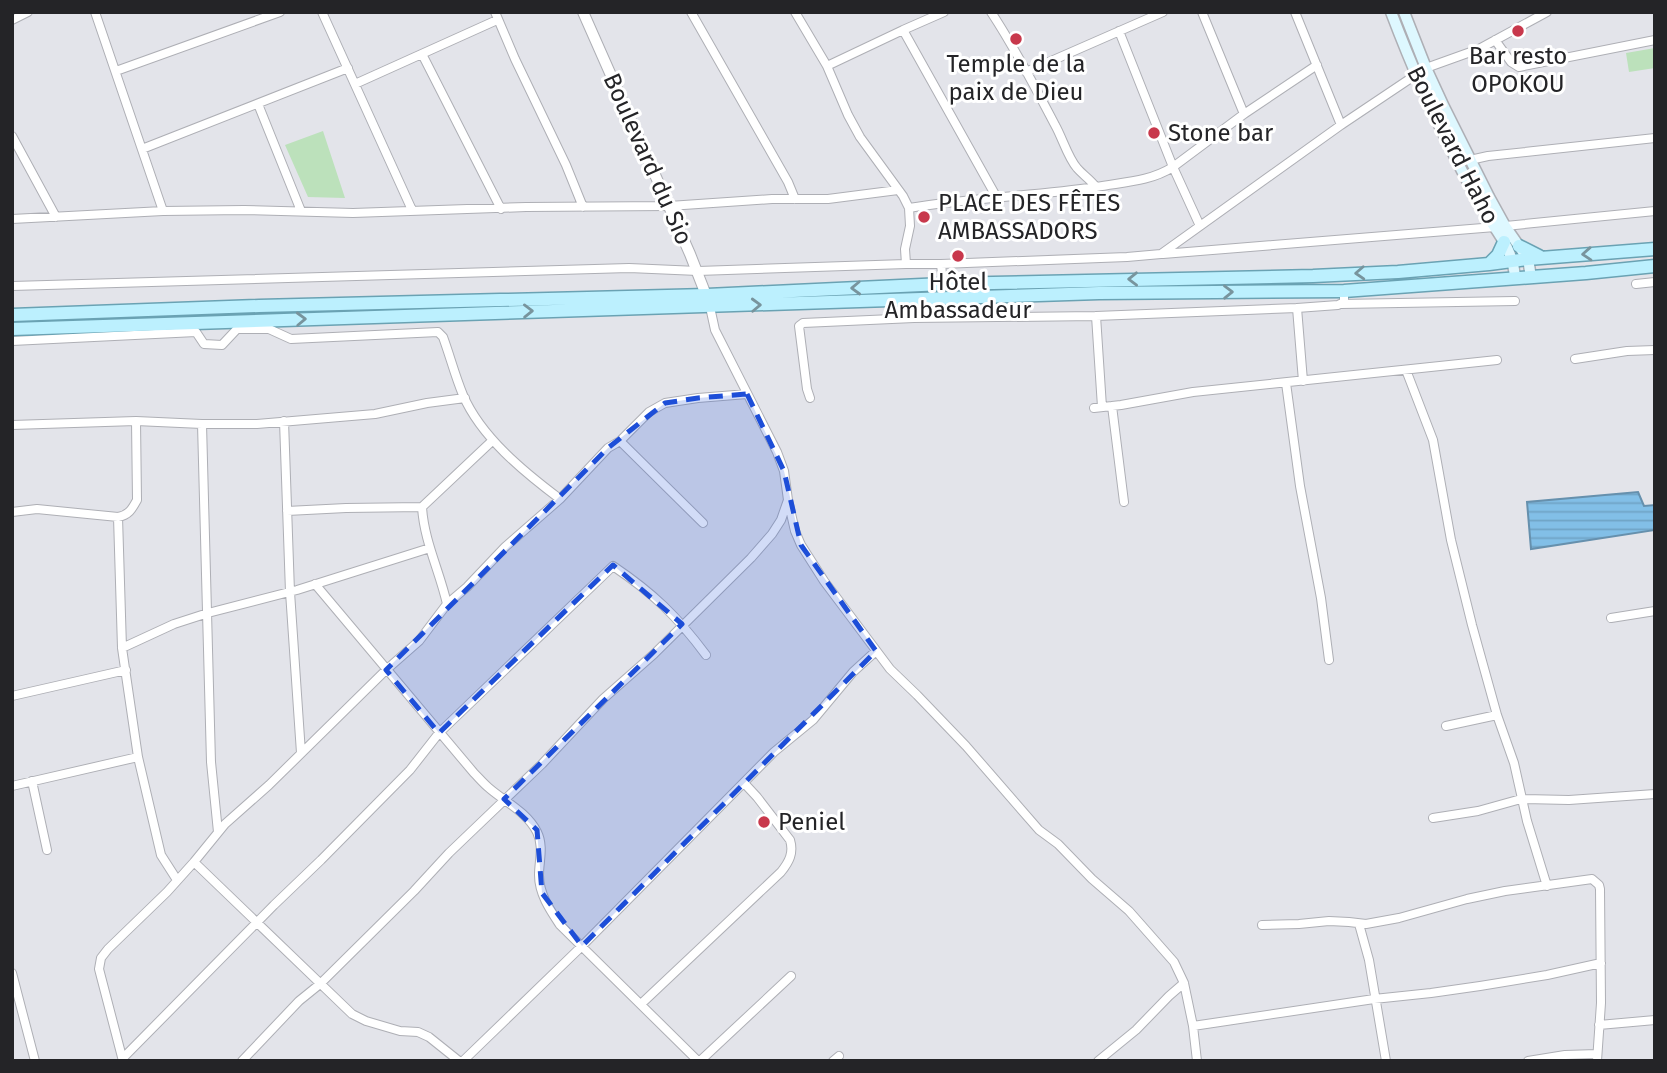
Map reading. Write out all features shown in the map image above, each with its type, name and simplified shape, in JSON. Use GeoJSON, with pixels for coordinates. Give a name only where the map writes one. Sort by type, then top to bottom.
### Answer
{"type":"FeatureCollection","features":[{"type":"Feature","properties":{"kind":"main road","name":"Boulevard Haho"},"geometry":{"type":"LineString","coordinates":[[1391,12],[1416,75],[1456,160],[1500,226],[1528,259],[1531,276]]}},
{"type":"Feature","properties":{"kind":"main road","name":"Boulevard Haho"},"geometry":{"type":"LineString","coordinates":[[1404,12],[1426,68],[1500,226],[1513,260],[1515,278]]}},
{"type":"Feature","properties":{"kind":"main road"},"geometry":{"type":"LineString","coordinates":[[1433,113],[1444,107]]}},
{"type":"Feature","properties":{"kind":"main road"},"geometry":{"type":"LineString","coordinates":[[1489,264],[1504,242]]}},
{"type":"Feature","properties":{"kind":"main road"},"geometry":{"type":"LineString","coordinates":[[1519,246],[1547,257]]}},
{"type":"Feature","properties":{"kind":"main road"},"geometry":{"type":"LineString","coordinates":[[12,329],[265,325],[708,301],[943,284],[1398,272],[1655,249]]}},
{"type":"Feature","properties":{"kind":"main road"},"geometry":{"type":"LineString","coordinates":[[12,315],[300,304],[915,299],[1099,293],[1343,297],[1531,276],[1655,266]]}},
{"type":"Feature","properties":{"kind":"street"},"geometry":{"type":"LineString","coordinates":[[12,20],[28,12]]}},
{"type":"Feature","properties":{"kind":"street"},"geometry":{"type":"LineString","coordinates":[[95,12],[163,211]]}},
{"type":"Feature","properties":{"kind":"street"},"geometry":{"type":"LineString","coordinates":[[116,71],[280,12]]}},
{"type":"Feature","properties":{"kind":"street"},"geometry":{"type":"LineString","coordinates":[[322,12],[412,210]]}},
{"type":"Feature","properties":{"kind":"street","name":"Boulevard du Sio"},"geometry":{"type":"LineString","coordinates":[[583,12],[698,271],[708,301]]}},
{"type":"Feature","properties":{"kind":"street"},"geometry":{"type":"LineString","coordinates":[[691,12],[788,182],[795,199]]}},
{"type":"Feature","properties":{"kind":"street"},"geometry":{"type":"LineString","coordinates":[[795,12],[827,66],[860,137],[909,208],[906,264]]}},
{"type":"Feature","properties":{"kind":"street"},"geometry":{"type":"LineString","coordinates":[[827,66],[944,12]]}},
{"type":"Feature","properties":{"kind":"street"},"geometry":{"type":"LineString","coordinates":[[991,12],[1018,53],[1076,167],[1088,176],[1096,187]]}},
{"type":"Feature","properties":{"kind":"street"},"geometry":{"type":"LineString","coordinates":[[1026,72],[1163,12]]}},
{"type":"Feature","properties":{"kind":"street"},"geometry":{"type":"LineString","coordinates":[[1202,12],[1244,114]]}},
{"type":"Feature","properties":{"kind":"street"},"geometry":{"type":"LineString","coordinates":[[1295,12],[1341,125]]}},
{"type":"Feature","properties":{"kind":"street"},"geometry":{"type":"LineString","coordinates":[[1161,254],[1341,125],[1426,68],[1479,49],[1547,12]]}},
{"type":"Feature","properties":{"kind":"street"},"geometry":{"type":"LineString","coordinates":[[355,84],[496,16],[566,164],[583,207]]}},
{"type":"Feature","properties":{"kind":"street"},"geometry":{"type":"LineString","coordinates":[[903,30],[997,198]]}},
{"type":"Feature","properties":{"kind":"street"},"geometry":{"type":"LineString","coordinates":[[1119,31],[1173,167],[1200,226]]}},
{"type":"Feature","properties":{"kind":"street"},"geometry":{"type":"LineString","coordinates":[[1495,40],[1511,62],[1519,67],[1655,40]]}},
{"type":"Feature","properties":{"kind":"street"},"geometry":{"type":"LineString","coordinates":[[422,54],[501,209]]}},
{"type":"Feature","properties":{"kind":"street"},"geometry":{"type":"LineString","coordinates":[[909,208],[1096,187],[1160,175],[1317,65]]}},
{"type":"Feature","properties":{"kind":"street"},"geometry":{"type":"LineString","coordinates":[[142,149],[348,68]]}},
{"type":"Feature","properties":{"kind":"street"},"geometry":{"type":"LineString","coordinates":[[258,104],[301,211]]}},
{"type":"Feature","properties":{"kind":"street"},"geometry":{"type":"LineString","coordinates":[[12,136],[56,217]]}},
{"type":"Feature","properties":{"kind":"street"},"geometry":{"type":"LineString","coordinates":[[1470,160],[1655,138]]}},
{"type":"Feature","properties":{"kind":"street"},"geometry":{"type":"LineString","coordinates":[[12,219],[163,211],[353,213],[669,206],[828,199],[898,190]]}},
{"type":"Feature","properties":{"kind":"street"},"geometry":{"type":"LineString","coordinates":[[12,286],[629,268],[698,271],[1128,257],[1655,211]]}},
{"type":"Feature","properties":{"kind":"street"},"geometry":{"type":"LineString","coordinates":[[941,264],[943,284]]}},
{"type":"Feature","properties":{"kind":"street"},"geometry":{"type":"LineString","coordinates":[[1636,285],[1655,282]]}},
{"type":"Feature","properties":{"kind":"street"},"geometry":{"type":"LineString","coordinates":[[810,398],[800,324],[915,318],[1096,316],[1297,307],[1343,297],[1515,301]]}},
{"type":"Feature","properties":{"kind":"street"},"geometry":{"type":"LineString","coordinates":[[915,299],[915,318]]}},
{"type":"Feature","properties":{"kind":"street"},"geometry":{"type":"LineString","coordinates":[[708,301],[715,330],[777,452],[784,471],[795,531],[824,581],[890,669],[966,747],[1039,830],[1058,844],[1092,879],[1129,911],[1174,962],[1184,984],[1197,1061]]}},
{"type":"Feature","properties":{"kind":"street"},"geometry":{"type":"LineString","coordinates":[[1297,307],[1303,381]]}},
{"type":"Feature","properties":{"kind":"street"},"geometry":{"type":"LineString","coordinates":[[1096,316],[1098,407],[1193,392],[1497,360]]}},
{"type":"Feature","properties":{"kind":"street"},"geometry":{"type":"LineString","coordinates":[[12,341],[196,332],[204,344],[222,345],[237,329],[265,325],[291,340],[438,332],[443,337],[465,398],[492,441],[534,480],[560,499]]}},
{"type":"Feature","properties":{"kind":"street"},"geometry":{"type":"LineString","coordinates":[[1575,359],[1627,351],[1655,350]]}},
{"type":"Feature","properties":{"kind":"street"},"geometry":{"type":"LineString","coordinates":[[1406,370],[1433,440],[1451,540],[1497,715],[1514,763],[1521,799],[1547,886]]}},
{"type":"Feature","properties":{"kind":"street"},"geometry":{"type":"LineString","coordinates":[[1286,383],[1329,660]]}},
{"type":"Feature","properties":{"kind":"street"},"geometry":{"type":"LineString","coordinates":[[123,1059],[99,969],[101,958],[108,949],[167,892],[218,832],[419,641],[447,604],[505,547],[560,499],[608,448],[620,441],[649,412],[665,403],[747,394]]}},
{"type":"Feature","properties":{"kind":"street"},"geometry":{"type":"LineString","coordinates":[[12,425],[136,421],[257,424],[375,414],[465,398]]}},
{"type":"Feature","properties":{"kind":"street"},"geometry":{"type":"LineString","coordinates":[[1112,406],[1124,502]]}},
{"type":"Feature","properties":{"kind":"street"},"geometry":{"type":"LineString","coordinates":[[12,512],[37,509],[125,516],[131,511],[136,499],[136,421]]}},
{"type":"Feature","properties":{"kind":"street"},"geometry":{"type":"LineString","coordinates":[[284,421],[290,593],[301,752]]}},
{"type":"Feature","properties":{"kind":"street"},"geometry":{"type":"LineString","coordinates":[[202,424],[211,762],[218,832]]}},
{"type":"Feature","properties":{"kind":"street"},"geometry":{"type":"LineString","coordinates":[[287,511],[422,507],[492,441]]}},
{"type":"Feature","properties":{"kind":"street"},"geometry":{"type":"LineString","coordinates":[[620,441],[703,523]]}},
{"type":"Feature","properties":{"kind":"street"},"geometry":{"type":"LineString","coordinates":[[242,1061],[299,1001],[320,984],[542,764],[603,699],[654,654],[751,558],[781,520],[788,500]]}},
{"type":"Feature","properties":{"kind":"street"},"geometry":{"type":"LineString","coordinates":[[422,507],[430,548],[447,604]]}},
{"type":"Feature","properties":{"kind":"street"},"geometry":{"type":"LineString","coordinates":[[118,517],[122,648],[138,757],[161,855],[177,880]]}},
{"type":"Feature","properties":{"kind":"street"},"geometry":{"type":"LineString","coordinates":[[122,648],[174,624],[290,593],[430,548]]}},
{"type":"Feature","properties":{"kind":"street"},"geometry":{"type":"LineString","coordinates":[[123,1059],[410,770],[439,733],[613,566],[652,594],[682,624],[706,655]]}},
{"type":"Feature","properties":{"kind":"street"},"geometry":{"type":"LineString","coordinates":[[315,584],[487,787],[522,813],[537,830],[541,842],[539,877],[542,893],[549,909],[561,925],[699,1061],[791,976]]}},
{"type":"Feature","properties":{"kind":"street"},"geometry":{"type":"LineString","coordinates":[[1611,618],[1655,611]]}},
{"type":"Feature","properties":{"kind":"street"},"geometry":{"type":"LineString","coordinates":[[194,862],[352,1014],[400,1031],[418,1032],[461,1061],[582,946],[774,752],[813,720],[853,672],[876,651]]}},
{"type":"Feature","properties":{"kind":"street"},"geometry":{"type":"LineString","coordinates":[[12,696],[125,670]]}},
{"type":"Feature","properties":{"kind":"street"},"geometry":{"type":"LineString","coordinates":[[1446,726],[1497,715]]}},
{"type":"Feature","properties":{"kind":"street"},"geometry":{"type":"LineString","coordinates":[[12,786],[138,757]]}},
{"type":"Feature","properties":{"kind":"street"},"geometry":{"type":"LineString","coordinates":[[32,781],[47,850]]}},
{"type":"Feature","properties":{"kind":"street"},"geometry":{"type":"LineString","coordinates":[[640,1004],[789,863],[792,847],[790,840],[744,783]]}},
{"type":"Feature","properties":{"kind":"street"},"geometry":{"type":"LineString","coordinates":[[1433,818],[1478,811],[1521,799],[1569,800],[1655,794]]}},
{"type":"Feature","properties":{"kind":"street"},"geometry":{"type":"LineString","coordinates":[[1262,925],[1329,921],[1366,925],[1505,891],[1592,879],[1599,885],[1601,963],[1597,1057],[1564,1055],[1528,1061]]}},
{"type":"Feature","properties":{"kind":"street"},"geometry":{"type":"LineString","coordinates":[[1359,924],[1369,960],[1386,1061]]}},
{"type":"Feature","properties":{"kind":"street"},"geometry":{"type":"LineString","coordinates":[[1193,1026],[1480,986],[1601,963]]}},
{"type":"Feature","properties":{"kind":"street"},"geometry":{"type":"LineString","coordinates":[[12,974],[35,1061]]}},
{"type":"Feature","properties":{"kind":"street"},"geometry":{"type":"LineString","coordinates":[[1098,1061],[1136,1030],[1184,984]]}},
{"type":"Feature","properties":{"kind":"street"},"geometry":{"type":"LineString","coordinates":[[1599,1025],[1655,1020]]}},
{"type":"Feature","properties":{"kind":"highlighted area"},"geometry":{"type":"Polygon","coordinates":[[[747,394],[784,471],[801,545],[876,651],[582,946],[542,893],[537,830],[504,799],[682,624],[613,565],[439,733],[386,670],[608,448],[665,403],[747,394]]]}},
{"type":"Feature","properties":{"kind":"green space"},"geometry":{"type":"Polygon","coordinates":[[[1655,48],[1655,68],[1629,72],[1626,53],[1655,48]]]}},
{"type":"Feature","properties":{"kind":"green space"},"geometry":{"type":"Polygon","coordinates":[[[323,131],[345,198],[308,197],[285,145],[323,131]]]}},
{"type":"Feature","properties":{"kind":"water"},"geometry":{"type":"Polygon","coordinates":[[[1638,492],[1644,506],[1655,505],[1655,530],[1531,549],[1527,502],[1638,492]]]}},
{"type":"Feature","properties":{"kind":"place","name":"Bar resto OPOKOU"},"geometry":{"type":"Point","coordinates":[1518,31]}},
{"type":"Feature","properties":{"kind":"place","name":"Temple de la paix de Dieu"},"geometry":{"type":"Point","coordinates":[1016,39]}},
{"type":"Feature","properties":{"kind":"place","name":"Stone bar"},"geometry":{"type":"Point","coordinates":[1154,133]}},
{"type":"Feature","properties":{"kind":"place","name":"PLACE DES FÊTES AMBASSADORS"},"geometry":{"type":"Point","coordinates":[924,217]}},
{"type":"Feature","properties":{"kind":"place","name":"Hôtel Ambassadeur"},"geometry":{"type":"Point","coordinates":[958,256]}},
{"type":"Feature","properties":{"kind":"place","name":"Peniel"},"geometry":{"type":"Point","coordinates":[764,822]}}]}
